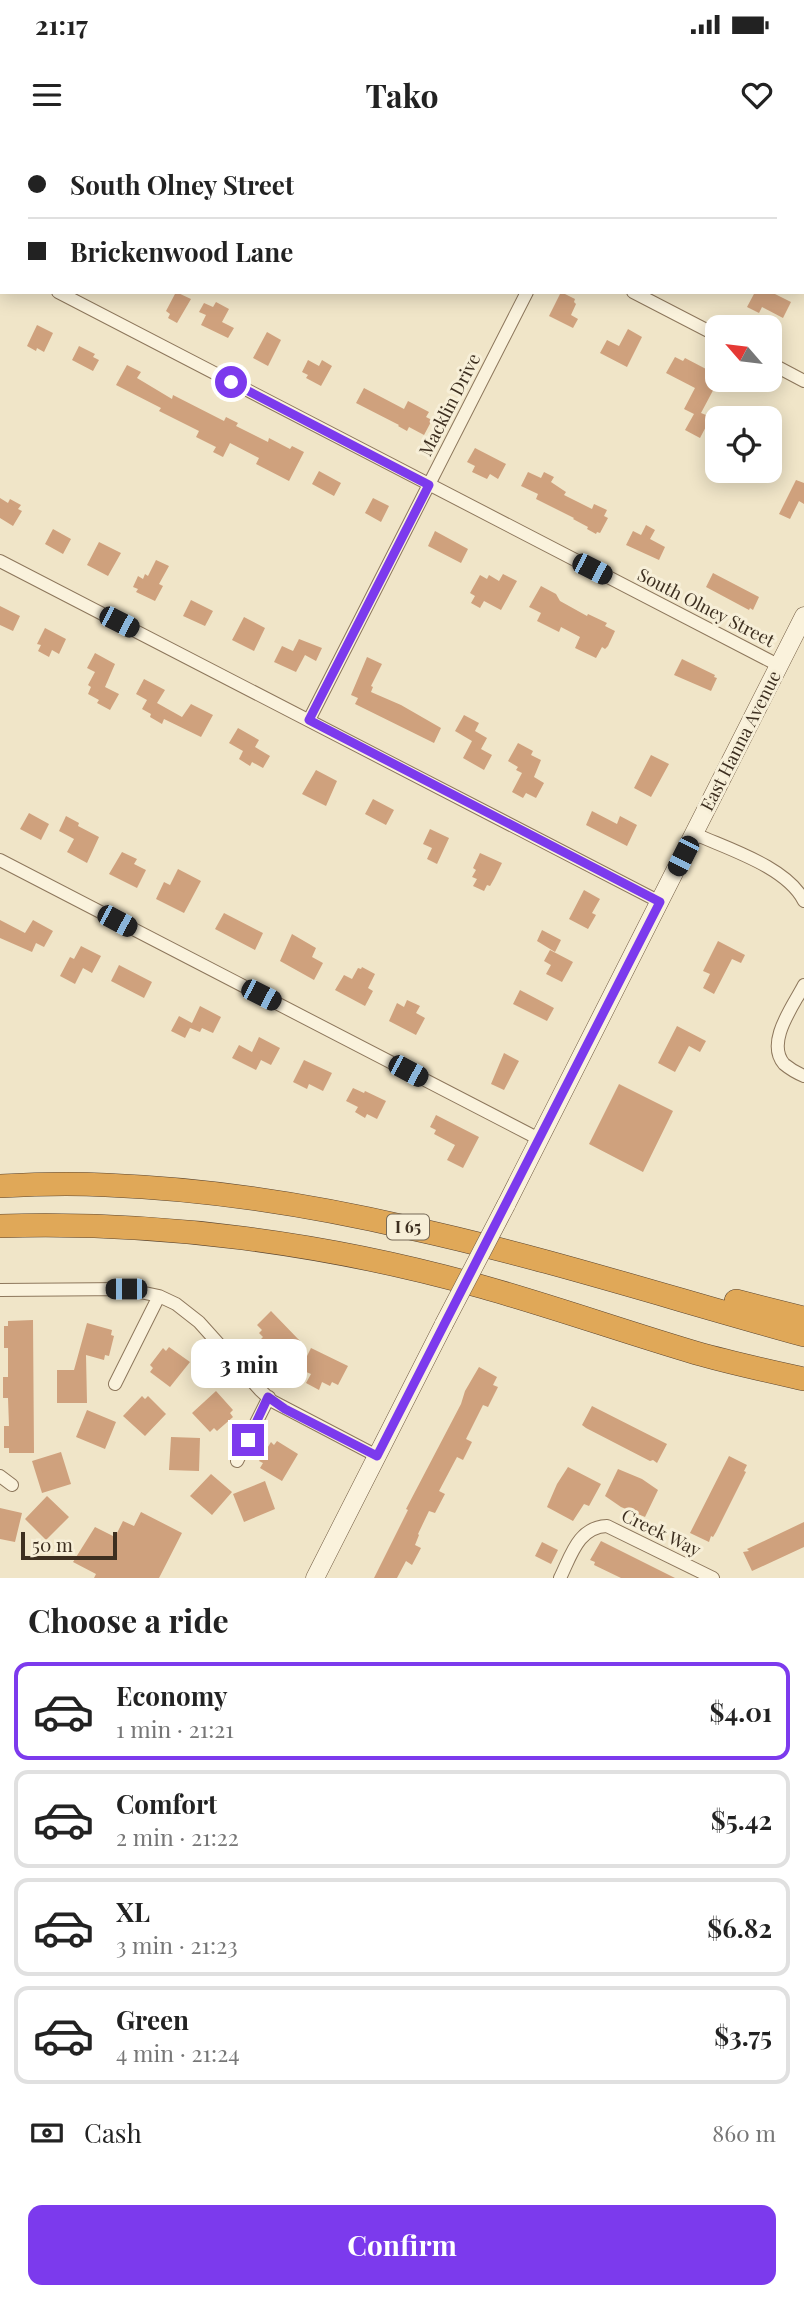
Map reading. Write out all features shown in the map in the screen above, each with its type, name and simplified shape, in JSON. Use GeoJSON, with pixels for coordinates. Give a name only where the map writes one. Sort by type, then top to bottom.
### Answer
{"type":"FeatureCollection","features":[{"type":"Feature","properties":{"kind":"highway","name":"I 65"},"geometry":{"type":"LineString","coordinates":[[0,1186],[106,1185],[262,1201],[399,1225],[503,1251],[804,1335]]}},
{"type":"Feature","properties":{"kind":"highway","name":"I 65"},"geometry":{"type":"LineString","coordinates":[[0,1226],[125,1227],[252,1240],[345,1255],[482,1287],[699,1354],[804,1380]]}},
{"type":"Feature","properties":{"kind":"highway"},"geometry":{"type":"LineString","coordinates":[[503,1251],[804,1318]]}},
{"type":"Feature","properties":{"kind":"highway"},"geometry":{"type":"LineString","coordinates":[[699,1354],[804,1394]]}},
{"type":"Feature","properties":{"kind":"main road","name":"East Hanna Avenue"},"geometry":{"type":"LineString","coordinates":[[315,1578],[804,616]]}},
{"type":"Feature","properties":{"kind":"street","name":"South Olney Street"},"geometry":{"type":"LineString","coordinates":[[62,294],[778,665]]}},
{"type":"Feature","properties":{"kind":"street","name":"Macklin Drive"},"geometry":{"type":"LineString","coordinates":[[309,720],[526,294]]}},
{"type":"Feature","properties":{"kind":"street"},"geometry":{"type":"LineString","coordinates":[[637,294],[705,329]]}},
{"type":"Feature","properties":{"kind":"street"},"geometry":{"type":"LineString","coordinates":[[782,369],[804,380]]}},
{"type":"Feature","properties":{"kind":"street"},"geometry":{"type":"LineString","coordinates":[[0,561],[660,902]]}},
{"type":"Feature","properties":{"kind":"street"},"geometry":{"type":"LineString","coordinates":[[695,834],[768,867],[788,883],[804,901]]}},
{"type":"Feature","properties":{"kind":"street"},"geometry":{"type":"LineString","coordinates":[[0,860],[539,1139]]}},
{"type":"Feature","properties":{"kind":"street"},"geometry":{"type":"LineString","coordinates":[[804,985],[777,1042],[783,1062],[804,1076]]}},
{"type":"Feature","properties":{"kind":"street"},"geometry":{"type":"LineString","coordinates":[[0,1290],[126,1289],[159,1296],[196,1319],[268,1397],[285,1409],[377,1456]]}},
{"type":"Feature","properties":{"kind":"street"},"geometry":{"type":"LineString","coordinates":[[115,1384],[159,1296]]}},
{"type":"Feature","properties":{"kind":"street"},"geometry":{"type":"LineString","coordinates":[[237,1461],[268,1397]]}},
{"type":"Feature","properties":{"kind":"street"},"geometry":{"type":"LineString","coordinates":[[0,1476],[12,1485]]}},
{"type":"Feature","properties":{"kind":"street","name":"Creek Way"},"geometry":{"type":"LineString","coordinates":[[560,1578],[577,1543],[592,1528],[607,1527],[713,1578]]}},
{"type":"Feature","properties":{"kind":"building"},"geometry":{"type":"Polygon","coordinates":[[[175,294],[191,299],[177,323],[168,318],[170,314],[166,311],[175,294]]]}},
{"type":"Feature","properties":{"kind":"building"},"geometry":{"type":"Polygon","coordinates":[[[560,294],[575,299],[576,304],[571,315],[578,319],[573,328],[549,316],[560,294]]]}},
{"type":"Feature","properties":{"kind":"building"},"geometry":{"type":"Polygon","coordinates":[[[754,294],[775,294],[791,302],[783,318],[782,315],[762,307],[759,313],[747,307],[754,294]]]}},
{"type":"Feature","properties":{"kind":"building"},"geometry":{"type":"Polygon","coordinates":[[[216,302],[229,309],[222,322],[234,328],[228,338],[201,325],[206,315],[199,312],[204,303],[213,307],[216,302]]]}},
{"type":"Feature","properties":{"kind":"building"},"geometry":{"type":"Polygon","coordinates":[[[37,325],[53,333],[44,352],[27,346],[37,325]]]}},
{"type":"Feature","properties":{"kind":"building"},"geometry":{"type":"Polygon","coordinates":[[[628,329],[642,337],[627,367],[600,353],[607,340],[619,346],[628,329]]]}},
{"type":"Feature","properties":{"kind":"building"},"geometry":{"type":"Polygon","coordinates":[[[267,332],[281,340],[268,366],[253,358],[267,332]]]}},
{"type":"Feature","properties":{"kind":"building"},"geometry":{"type":"Polygon","coordinates":[[[79,346],[95,354],[93,357],[99,360],[93,371],[72,360],[79,346]]]}},
{"type":"Feature","properties":{"kind":"building"},"geometry":{"type":"Polygon","coordinates":[[[675,357],[683,361],[685,358],[705,368],[705,392],[712,392],[701,413],[705,415],[705,428],[700,438],[685,430],[694,414],[684,409],[695,388],[666,373],[675,357]]]}},
{"type":"Feature","properties":{"kind":"building"},"geometry":{"type":"Polygon","coordinates":[[[308,360],[319,366],[322,360],[332,366],[321,386],[306,378],[308,375],[302,372],[308,360]]]}},
{"type":"Feature","properties":{"kind":"building"},"geometry":{"type":"Polygon","coordinates":[[[127,365],[141,372],[137,378],[172,399],[173,395],[224,421],[226,417],[238,423],[236,426],[268,442],[269,438],[290,449],[292,446],[304,452],[289,481],[256,464],[259,458],[230,443],[223,457],[213,452],[216,447],[196,437],[199,431],[116,385],[127,365]]]}},
{"type":"Feature","properties":{"kind":"building"},"geometry":{"type":"Polygon","coordinates":[[[364,388],[404,409],[408,401],[429,412],[426,417],[432,420],[424,435],[409,427],[407,431],[356,403],[364,388]]]}},
{"type":"Feature","properties":{"kind":"building"},"geometry":{"type":"Polygon","coordinates":[[[475,448],[506,464],[498,479],[490,474],[487,479],[472,472],[475,466],[467,462],[475,448]]]}},
{"type":"Feature","properties":{"kind":"building"},"geometry":{"type":"Polygon","coordinates":[[[319,471],[341,483],[334,496],[312,484],[319,471]]]}},
{"type":"Feature","properties":{"kind":"building"},"geometry":{"type":"Polygon","coordinates":[[[528,472],[541,478],[544,472],[554,477],[551,482],[566,492],[564,495],[592,509],[594,504],[607,510],[604,516],[608,518],[600,533],[596,534],[574,518],[536,499],[538,494],[521,486],[528,472]]]}},
{"type":"Feature","properties":{"kind":"building"},"geometry":{"type":"Polygon","coordinates":[[[796,480],[804,483],[804,504],[799,501],[790,519],[779,514],[796,480]]]}},
{"type":"Feature","properties":{"kind":"building"},"geometry":{"type":"Polygon","coordinates":[[[0,498],[8,503],[10,499],[21,505],[18,509],[22,511],[13,526],[0,518],[0,498]]]}},
{"type":"Feature","properties":{"kind":"building"},"geometry":{"type":"Polygon","coordinates":[[[373,498],[389,506],[381,522],[365,513],[373,498]]]}},
{"type":"Feature","properties":{"kind":"building"},"geometry":{"type":"Polygon","coordinates":[[[646,525],[655,530],[650,539],[665,547],[659,560],[626,545],[633,531],[641,535],[646,525]]]}},
{"type":"Feature","properties":{"kind":"building"},"geometry":{"type":"Polygon","coordinates":[[[53,529],[71,539],[63,554],[45,544],[53,529]]]}},
{"type":"Feature","properties":{"kind":"building"},"geometry":{"type":"Polygon","coordinates":[[[435,531],[468,549],[461,563],[428,546],[435,531]]]}},
{"type":"Feature","properties":{"kind":"building"},"geometry":{"type":"Polygon","coordinates":[[[99,542],[121,553],[108,576],[87,565],[99,542]]]}},
{"type":"Feature","properties":{"kind":"building"},"geometry":{"type":"Polygon","coordinates":[[[156,560],[169,566],[159,584],[163,586],[155,601],[136,592],[138,589],[133,587],[138,576],[143,579],[145,574],[148,576],[156,560]]]}},
{"type":"Feature","properties":{"kind":"building"},"geometry":{"type":"Polygon","coordinates":[[[713,573],[759,597],[753,610],[706,587],[713,573]]]}},
{"type":"Feature","properties":{"kind":"building"},"geometry":{"type":"Polygon","coordinates":[[[503,574],[517,581],[501,610],[484,601],[480,608],[471,603],[475,596],[470,593],[480,575],[487,579],[489,575],[499,581],[503,574]]]}},
{"type":"Feature","properties":{"kind":"building"},"geometry":{"type":"Polygon","coordinates":[[[541,586],[556,594],[560,601],[587,616],[588,614],[607,623],[605,626],[615,631],[608,646],[605,649],[602,647],[596,658],[575,648],[580,637],[561,627],[559,632],[537,621],[541,613],[529,607],[541,586]]]}},
{"type":"Feature","properties":{"kind":"building"},"geometry":{"type":"Polygon","coordinates":[[[191,600],[213,611],[205,626],[183,616],[191,600]]]}},
{"type":"Feature","properties":{"kind":"building"},"geometry":{"type":"Polygon","coordinates":[[[0,606],[20,616],[13,631],[0,625],[0,606]]]}},
{"type":"Feature","properties":{"kind":"building"},"geometry":{"type":"Polygon","coordinates":[[[244,617],[265,628],[254,651],[232,640],[244,617]]]}},
{"type":"Feature","properties":{"kind":"building"},"geometry":{"type":"Polygon","coordinates":[[[45,628],[66,639],[59,654],[52,650],[49,657],[38,651],[41,645],[37,644],[45,628]]]}},
{"type":"Feature","properties":{"kind":"building"},"geometry":{"type":"Polygon","coordinates":[[[299,639],[322,648],[316,661],[305,655],[296,672],[274,662],[282,646],[293,651],[299,639]]]}},
{"type":"Feature","properties":{"kind":"building"},"geometry":{"type":"Polygon","coordinates":[[[95,653],[115,664],[105,687],[119,694],[110,710],[88,694],[91,687],[88,685],[95,672],[87,668],[95,653]]]}},
{"type":"Feature","properties":{"kind":"building"},"geometry":{"type":"Polygon","coordinates":[[[367,657],[382,664],[371,686],[371,692],[401,705],[441,728],[434,743],[355,704],[358,698],[351,695],[367,657]]]}},
{"type":"Feature","properties":{"kind":"building"},"geometry":{"type":"Polygon","coordinates":[[[682,659],[715,675],[717,678],[711,691],[674,675],[682,659]]]}},
{"type":"Feature","properties":{"kind":"building"},"geometry":{"type":"Polygon","coordinates":[[[144,679],[165,690],[157,703],[182,717],[191,704],[213,715],[201,737],[164,719],[162,724],[142,709],[147,700],[136,694],[144,679]]]}},
{"type":"Feature","properties":{"kind":"building"},"geometry":{"type":"Polygon","coordinates":[[[464,715],[479,723],[475,731],[487,738],[481,749],[492,755],[484,770],[463,758],[472,741],[455,731],[464,715]]]}},
{"type":"Feature","properties":{"kind":"building"},"geometry":{"type":"Polygon","coordinates":[[[238,728],[259,740],[255,747],[270,756],[263,768],[252,762],[250,766],[239,759],[243,751],[229,743],[238,728]]]}},
{"type":"Feature","properties":{"kind":"building"},"geometry":{"type":"Polygon","coordinates":[[[518,743],[533,751],[531,755],[541,760],[534,777],[544,783],[536,798],[526,793],[523,798],[512,792],[522,773],[508,761],[518,743]]]}},
{"type":"Feature","properties":{"kind":"building"},"geometry":{"type":"Polygon","coordinates":[[[651,755],[669,764],[651,797],[634,788],[651,755]]]}},
{"type":"Feature","properties":{"kind":"building"},"geometry":{"type":"Polygon","coordinates":[[[316,770],[337,781],[326,806],[302,794],[316,770]]]}},
{"type":"Feature","properties":{"kind":"building"},"geometry":{"type":"Polygon","coordinates":[[[373,799],[394,810],[386,825],[365,814],[373,799]]]}},
{"type":"Feature","properties":{"kind":"building"},"geometry":{"type":"Polygon","coordinates":[[[592,811],[617,824],[620,816],[637,825],[627,846],[586,825],[592,811]]]}},
{"type":"Feature","properties":{"kind":"building"},"geometry":{"type":"Polygon","coordinates":[[[29,813],[49,824],[41,840],[20,829],[29,813]]]}},
{"type":"Feature","properties":{"kind":"building"},"geometry":{"type":"Polygon","coordinates":[[[66,816],[99,837],[87,863],[67,852],[74,839],[59,831],[66,816]]]}},
{"type":"Feature","properties":{"kind":"building"},"geometry":{"type":"Polygon","coordinates":[[[430,829],[449,838],[437,864],[427,859],[432,848],[423,844],[430,829]]]}},
{"type":"Feature","properties":{"kind":"building"},"geometry":{"type":"Polygon","coordinates":[[[122,852],[137,859],[134,864],[146,870],[137,888],[109,874],[122,852]]]}},
{"type":"Feature","properties":{"kind":"building"},"geometry":{"type":"Polygon","coordinates":[[[480,853],[502,863],[490,886],[487,885],[484,891],[473,886],[477,879],[472,877],[480,853]]]}},
{"type":"Feature","properties":{"kind":"building"},"geometry":{"type":"Polygon","coordinates":[[[178,869],[201,881],[184,913],[156,899],[164,882],[170,885],[178,869]]]}},
{"type":"Feature","properties":{"kind":"building"},"geometry":{"type":"Polygon","coordinates":[[[584,890],[600,899],[592,913],[596,915],[588,929],[569,919],[584,890]]]}},
{"type":"Feature","properties":{"kind":"building"},"geometry":{"type":"Polygon","coordinates":[[[224,913],[263,933],[255,950],[215,929],[224,913]]]}},
{"type":"Feature","properties":{"kind":"building"},"geometry":{"type":"Polygon","coordinates":[[[0,920],[25,933],[33,920],[53,931],[44,947],[36,943],[32,952],[0,938],[0,920]]]}},
{"type":"Feature","properties":{"kind":"building"},"geometry":{"type":"Polygon","coordinates":[[[542,930],[561,940],[555,952],[537,941],[542,930]]]}},
{"type":"Feature","properties":{"kind":"building"},"geometry":{"type":"Polygon","coordinates":[[[292,934],[316,948],[312,957],[323,963],[314,980],[280,961],[292,934]]]}},
{"type":"Feature","properties":{"kind":"building"},"geometry":{"type":"Polygon","coordinates":[[[718,941],[745,955],[741,963],[732,959],[714,994],[703,988],[710,974],[703,971],[718,941]]]}},
{"type":"Feature","properties":{"kind":"building"},"geometry":{"type":"Polygon","coordinates":[[[81,946],[101,956],[92,973],[83,968],[75,984],[60,976],[70,957],[74,959],[81,946]]]}},
{"type":"Feature","properties":{"kind":"building"},"geometry":{"type":"Polygon","coordinates":[[[550,950],[573,962],[562,982],[546,974],[551,965],[544,961],[550,950]]]}},
{"type":"Feature","properties":{"kind":"building"},"geometry":{"type":"Polygon","coordinates":[[[119,965],[152,982],[144,998],[111,981],[119,965]]]}},
{"type":"Feature","properties":{"kind":"building"},"geometry":{"type":"Polygon","coordinates":[[[362,967],[375,974],[368,988],[373,991],[365,1006],[335,990],[344,975],[352,979],[358,968],[362,967]]]}},
{"type":"Feature","properties":{"kind":"building"},"geometry":{"type":"Polygon","coordinates":[[[520,990],[554,1008],[547,1021],[513,1004],[520,990]]]}},
{"type":"Feature","properties":{"kind":"building"},"geometry":{"type":"Polygon","coordinates":[[[407,1000],[420,1006],[416,1013],[425,1018],[416,1035],[389,1021],[397,1003],[404,1007],[407,1000]]]}},
{"type":"Feature","properties":{"kind":"building"},"geometry":{"type":"Polygon","coordinates":[[[200,1006],[221,1017],[213,1033],[202,1028],[200,1032],[190,1028],[185,1038],[171,1031],[179,1016],[192,1023],[200,1006]]]}},
{"type":"Feature","properties":{"kind":"building"},"geometry":{"type":"Polygon","coordinates":[[[677,1026],[706,1041],[700,1052],[689,1046],[675,1072],[658,1063],[677,1026]]]}},
{"type":"Feature","properties":{"kind":"building"},"geometry":{"type":"Polygon","coordinates":[[[259,1037],[280,1048],[271,1065],[261,1060],[256,1070],[232,1058],[239,1045],[252,1052],[259,1037]]]}},
{"type":"Feature","properties":{"kind":"building"},"geometry":{"type":"Polygon","coordinates":[[[504,1053],[519,1061],[504,1090],[491,1084],[504,1053]]]}},
{"type":"Feature","properties":{"kind":"building"},"geometry":{"type":"Polygon","coordinates":[[[304,1060],[332,1073],[323,1091],[309,1084],[307,1089],[293,1082],[304,1060]]]}},
{"type":"Feature","properties":{"kind":"building"},"geometry":{"type":"Polygon","coordinates":[[[619,1084],[673,1111],[643,1172],[589,1144],[619,1084]]]}},
{"type":"Feature","properties":{"kind":"building"},"geometry":{"type":"Polygon","coordinates":[[[353,1088],[386,1101],[377,1119],[367,1114],[365,1118],[355,1112],[358,1107],[346,1101],[353,1088]]]}},
{"type":"Feature","properties":{"kind":"building"},"geometry":{"type":"Polygon","coordinates":[[[436,1115],[479,1137],[463,1168],[447,1160],[455,1145],[434,1134],[436,1130],[430,1127],[436,1115]]]}},
{"type":"Feature","properties":{"kind":"building"},"geometry":{"type":"Polygon","coordinates":[[[271,1311],[300,1341],[286,1355],[274,1349],[268,1355],[257,1343],[263,1337],[259,1333],[262,1330],[257,1325],[271,1311]]]}},
{"type":"Feature","properties":{"kind":"building"},"geometry":{"type":"Polygon","coordinates":[[[33,1320],[34,1453],[9,1453],[9,1448],[4,1448],[4,1426],[9,1426],[8,1398],[3,1398],[3,1377],[8,1377],[8,1348],[4,1348],[4,1326],[8,1326],[8,1321],[33,1320]]]}},
{"type":"Feature","properties":{"kind":"building"},"geometry":{"type":"Polygon","coordinates":[[[87,1323],[112,1330],[111,1335],[114,1336],[109,1356],[105,1355],[104,1360],[86,1355],[87,1403],[57,1403],[57,1370],[74,1370],[87,1323]]]}},
{"type":"Feature","properties":{"kind":"building"},"geometry":{"type":"Polygon","coordinates":[[[169,1347],[190,1362],[170,1387],[150,1372],[153,1368],[150,1365],[163,1348],[166,1351],[169,1347]]]}},
{"type":"Feature","properties":{"kind":"building"},"geometry":{"type":"Polygon","coordinates":[[[311,1348],[348,1366],[338,1385],[332,1382],[330,1386],[322,1382],[319,1390],[306,1383],[311,1374],[304,1371],[306,1368],[302,1366],[311,1348]]]}},
{"type":"Feature","properties":{"kind":"building"},"geometry":{"type":"Polygon","coordinates":[[[479,1367],[497,1377],[493,1385],[498,1387],[488,1407],[483,1405],[466,1439],[472,1442],[463,1460],[457,1457],[439,1491],[445,1494],[435,1513],[429,1511],[418,1534],[415,1545],[421,1548],[412,1565],[406,1561],[397,1578],[374,1578],[408,1510],[406,1509],[479,1367]]]}},
{"type":"Feature","properties":{"kind":"building"},"geometry":{"type":"Polygon","coordinates":[[[216,1391],[233,1410],[230,1413],[233,1417],[217,1431],[214,1428],[210,1432],[192,1413],[216,1391]]]}},
{"type":"Feature","properties":{"kind":"building"},"geometry":{"type":"Polygon","coordinates":[[[142,1396],[145,1399],[148,1396],[166,1414],[145,1436],[123,1416],[142,1396]]]}},
{"type":"Feature","properties":{"kind":"building"},"geometry":{"type":"Polygon","coordinates":[[[592,1406],[667,1444],[657,1463],[582,1425],[592,1406]]]}},
{"type":"Feature","properties":{"kind":"building"},"geometry":{"type":"Polygon","coordinates":[[[87,1410],[116,1422],[105,1449],[76,1437],[87,1410]]]}},
{"type":"Feature","properties":{"kind":"building"},"geometry":{"type":"Polygon","coordinates":[[[171,1437],[200,1438],[199,1471],[169,1470],[171,1437]]]}},
{"type":"Feature","properties":{"kind":"building"},"geometry":{"type":"Polygon","coordinates":[[[277,1441],[298,1454],[282,1481],[260,1468],[263,1463],[259,1461],[271,1442],[274,1445],[277,1441]]]}},
{"type":"Feature","properties":{"kind":"building"},"geometry":{"type":"Polygon","coordinates":[[[61,1452],[71,1484],[42,1493],[32,1461],[61,1452]]]}},
{"type":"Feature","properties":{"kind":"building"},"geometry":{"type":"Polygon","coordinates":[[[729,1456],[747,1465],[744,1471],[746,1472],[709,1542],[690,1533],[729,1456]]]}},
{"type":"Feature","properties":{"kind":"building"},"geometry":{"type":"Polygon","coordinates":[[[568,1467],[601,1484],[589,1506],[584,1504],[573,1521],[547,1507],[568,1467]]]}},
{"type":"Feature","properties":{"kind":"building"},"geometry":{"type":"Polygon","coordinates":[[[618,1469],[642,1479],[658,1490],[645,1517],[621,1507],[605,1496],[618,1469]]]}},
{"type":"Feature","properties":{"kind":"building"},"geometry":{"type":"Polygon","coordinates":[[[211,1474],[232,1492],[212,1515],[190,1496],[211,1474]]]}},
{"type":"Feature","properties":{"kind":"building"},"geometry":{"type":"Polygon","coordinates":[[[265,1481],[275,1509],[244,1522],[233,1494],[265,1481]]]}},
{"type":"Feature","properties":{"kind":"building"},"geometry":{"type":"Polygon","coordinates":[[[47,1496],[69,1517],[46,1540],[25,1519],[47,1496]]]}},
{"type":"Feature","properties":{"kind":"building"},"geometry":{"type":"Polygon","coordinates":[[[0,1508],[22,1513],[15,1542],[0,1539],[0,1508]]]}},
{"type":"Feature","properties":{"kind":"building"},"geometry":{"type":"Polygon","coordinates":[[[141,1512],[182,1533],[159,1578],[94,1578],[96,1574],[73,1562],[95,1527],[115,1537],[123,1521],[134,1526],[141,1512]]]}},
{"type":"Feature","properties":{"kind":"building"},"geometry":{"type":"Polygon","coordinates":[[[804,1522],[804,1547],[752,1571],[743,1552],[804,1522]]]}},
{"type":"Feature","properties":{"kind":"building"},"geometry":{"type":"Polygon","coordinates":[[[601,1541],[675,1578],[621,1578],[594,1565],[595,1562],[590,1560],[601,1541]]]}},
{"type":"Feature","properties":{"kind":"building"},"geometry":{"type":"Polygon","coordinates":[[[542,1542],[558,1550],[551,1564],[535,1556],[542,1542]]]}},
{"type":"Feature","properties":{"kind":"route"},"geometry":{"type":"LineString","coordinates":[[231,382],[429,485],[309,720],[660,902],[377,1456],[285,1409],[268,1397],[248,1440]]}}]}
